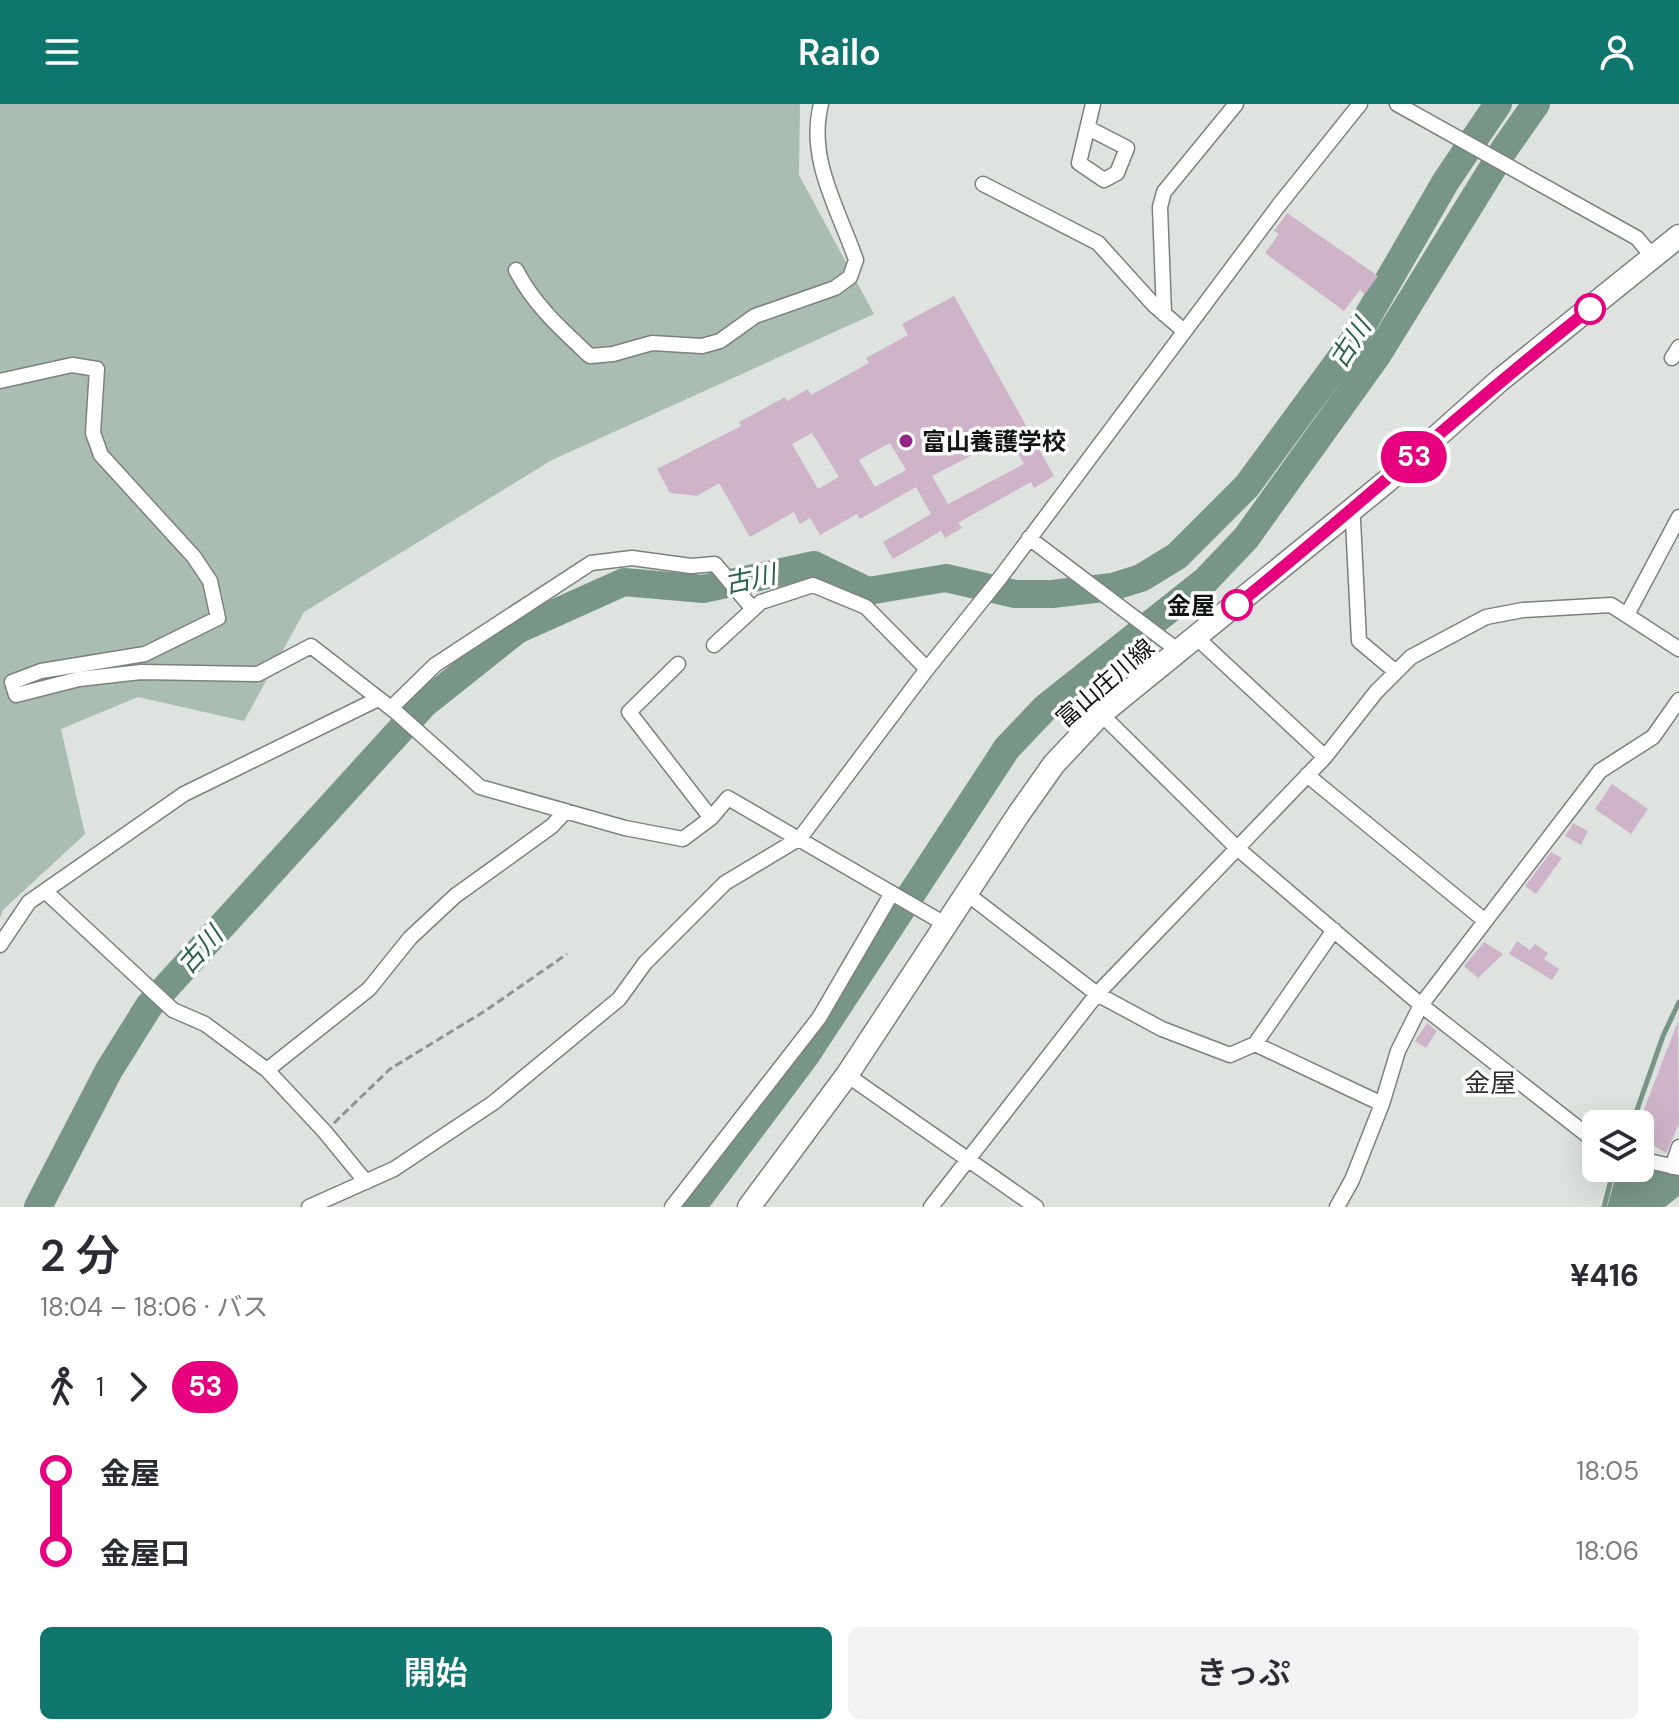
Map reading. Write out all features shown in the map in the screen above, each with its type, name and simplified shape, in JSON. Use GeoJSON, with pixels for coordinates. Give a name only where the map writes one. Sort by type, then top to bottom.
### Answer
{"type":"FeatureCollection","features":[{"type":"Feature","properties":{"kind":"main road","name":"富山庄川線"},"geometry":{"type":"LineString","coordinates":[[749,1207],[847,1075],[1054,764],[1101,714],[1348,513],[1500,380],[1679,236]]}},
{"type":"Feature","properties":{"kind":"street"},"geometry":{"type":"LineString","coordinates":[[516,270],[528,294],[590,356],[613,354],[641,344],[702,346],[720,341],[755,316],[835,288],[850,277],[856,260],[817,156],[815,129],[821,104]]}},
{"type":"Feature","properties":{"kind":"street"},"geometry":{"type":"LineString","coordinates":[[1088,128],[1093,104]]}},
{"type":"Feature","properties":{"kind":"street"},"geometry":{"type":"LineString","coordinates":[[1164,314],[1160,207],[1164,192],[1236,104]]}},
{"type":"Feature","properties":{"kind":"street"},"geometry":{"type":"LineString","coordinates":[[309,1207],[394,1169],[505,1094],[619,999],[645,963],[725,883],[800,838],[1360,104]]}},
{"type":"Feature","properties":{"kind":"street"},"geometry":{"type":"LineString","coordinates":[[1397,104],[1637,238],[1652,256]]}},
{"type":"Feature","properties":{"kind":"street"},"geometry":{"type":"LineString","coordinates":[[983,184],[1098,243],[1164,314],[1184,331]]}},
{"type":"Feature","properties":{"kind":"street"},"geometry":{"type":"LineString","coordinates":[[0,381],[72,365],[97,369],[93,433],[101,455],[194,557],[210,581],[218,618],[145,654],[41,671],[12,682],[16,695],[79,679],[141,672],[258,674],[311,646],[394,710],[480,787],[625,828],[683,839],[711,818],[728,798],[945,924]]}},
{"type":"Feature","properties":{"kind":"street"},"geometry":{"type":"LineString","coordinates":[[1348,513],[1353,520],[1359,641],[1396,672]]}},
{"type":"Feature","properties":{"kind":"street"},"geometry":{"type":"LineString","coordinates":[[1628,613],[1679,517]]}},
{"type":"Feature","properties":{"kind":"street"},"geometry":{"type":"LineString","coordinates":[[1029,538],[1159,636],[1189,645],[1325,757]]}},
{"type":"Feature","properties":{"kind":"street"},"geometry":{"type":"LineString","coordinates":[[394,710],[435,665],[591,563],[632,558],[691,566],[715,564],[748,603]]}},
{"type":"Feature","properties":{"kind":"street"},"geometry":{"type":"LineString","coordinates":[[714,645],[748,603],[813,585],[866,607],[927,669]]}},
{"type":"Feature","properties":{"kind":"street"},"geometry":{"type":"LineString","coordinates":[[931,1207],[1097,994],[1325,757],[1396,672],[1439,639],[1486,617],[1523,610],[1611,605],[1628,613],[1679,649]]}},
{"type":"Feature","properties":{"kind":"street"},"geometry":{"type":"LineString","coordinates":[[678,664],[629,712],[711,818]]}},
{"type":"Feature","properties":{"kind":"street"},"geometry":{"type":"LineString","coordinates":[[0,945],[29,902],[184,794],[378,699]]}},
{"type":"Feature","properties":{"kind":"street"},"geometry":{"type":"LineString","coordinates":[[1337,1207],[1352,1180],[1382,1104],[1398,1051],[1421,1005],[1600,771],[1653,737],[1679,700]]}},
{"type":"Feature","properties":{"kind":"street"},"geometry":{"type":"LineString","coordinates":[[1101,714],[1237,848],[1421,1005],[1582,1131]]}},
{"type":"Feature","properties":{"kind":"street"},"geometry":{"type":"LineString","coordinates":[[1307,775],[1484,920]]}},
{"type":"Feature","properties":{"kind":"street"},"geometry":{"type":"LineString","coordinates":[[267,1070],[369,989],[410,938],[455,896],[552,826],[566,811]]}},
{"type":"Feature","properties":{"kind":"street"},"geometry":{"type":"LineString","coordinates":[[45,891],[173,1010],[205,1024],[267,1070],[366,1182]]}},
{"type":"Feature","properties":{"kind":"street"},"geometry":{"type":"LineString","coordinates":[[966,893],[1097,994],[1162,1029],[1230,1055],[1255,1044],[1334,930]]}},
{"type":"Feature","properties":{"kind":"street"},"geometry":{"type":"LineString","coordinates":[[672,1207],[819,1018],[894,894]]}},
{"type":"Feature","properties":{"kind":"street"},"geometry":{"type":"LineString","coordinates":[[1255,1044],[1382,1104]]}},
{"type":"Feature","properties":{"kind":"street"},"geometry":{"type":"LineString","coordinates":[[847,1075],[1036,1207]]}},
{"type":"Feature","properties":{"kind":"street"},"geometry":{"type":"LineString","coordinates":[[1654,1163],[1675,1168],[1679,1147]]}},
{"type":"Feature","properties":{"kind":"path"},"geometry":{"type":"LineString","coordinates":[[325,1132],[390,1069],[485,1011],[567,954]]}},
{"type":"Feature","properties":{"kind":"shaded area"},"geometry":{"type":"Polygon","coordinates":[[[0,104],[800,104],[799,175],[874,314],[552,460],[304,612],[244,721],[138,697],[61,729],[85,834],[3,910],[0,918],[0,104]]]}},
{"type":"Feature","properties":{"kind":"shaded area"},"geometry":{"type":"Polygon","coordinates":[[[1654,1168],[1679,1174],[1679,1196],[1665,1207],[1607,1207],[1614,1182],[1654,1182],[1654,1168]]]}},
{"type":"Feature","properties":{"kind":"building"},"geometry":{"type":"Polygon","coordinates":[[[1287,213],[1378,276],[1365,294],[1360,290],[1344,311],[1265,253],[1279,234],[1274,231],[1287,213]]]}},
{"type":"Feature","properties":{"kind":"building"},"geometry":{"type":"Polygon","coordinates":[[[954,296],[1054,476],[1034,488],[1031,482],[958,523],[962,528],[945,538],[941,531],[893,559],[883,542],[931,514],[916,487],[860,519],[857,514],[820,535],[810,518],[800,524],[794,512],[750,537],[719,483],[697,496],[670,493],[657,469],[741,426],[739,422],[785,397],[787,401],[808,389],[811,395],[869,363],[866,358],[908,335],[902,324],[954,296]],[[812,433],[792,444],[818,489],[839,477],[812,433]],[[1005,438],[932,476],[948,504],[1024,464],[1010,439],[1005,438]],[[890,443],[859,460],[875,487],[906,470],[890,443]]]}},
{"type":"Feature","properties":{"kind":"building"},"geometry":{"type":"Polygon","coordinates":[[[1612,784],[1648,809],[1631,834],[1595,809],[1612,784]]]}},
{"type":"Feature","properties":{"kind":"building"},"geometry":{"type":"Polygon","coordinates":[[[1573,823],[1588,831],[1581,845],[1565,836],[1573,823]]]}},
{"type":"Feature","properties":{"kind":"building"},"geometry":{"type":"Polygon","coordinates":[[[1551,852],[1562,858],[1536,894],[1525,886],[1551,852]]]}},
{"type":"Feature","properties":{"kind":"building"},"geometry":{"type":"Polygon","coordinates":[[[1517,941],[1530,950],[1535,944],[1548,953],[1544,959],[1559,969],[1552,980],[1509,954],[1517,941]]]}},
{"type":"Feature","properties":{"kind":"building"},"geometry":{"type":"Polygon","coordinates":[[[1484,942],[1503,954],[1478,978],[1464,966],[1484,942]]]}},
{"type":"Feature","properties":{"kind":"building"},"geometry":{"type":"Polygon","coordinates":[[[1678,1021],[1679,1124],[1666,1153],[1654,1146],[1654,1110],[1644,1110],[1678,1021]]]}},
{"type":"Feature","properties":{"kind":"building"},"geometry":{"type":"Polygon","coordinates":[[[1427,1023],[1437,1031],[1426,1048],[1415,1041],[1427,1023]]]}},
{"type":"Feature","properties":{"kind":"waterway","name":"古川"},"geometry":{"type":"LineString","coordinates":[[38,1207],[109,1070],[149,1006],[424,704],[517,630],[624,582],[703,589],[814,565],[868,591],[946,578],[1015,594],[1052,594],[1112,587],[1141,578],[1177,556],[1247,486],[1354,340],[1446,181],[1498,104]]}},
{"type":"Feature","properties":{"kind":"waterway"},"geometry":{"type":"LineString","coordinates":[[692,1207],[806,1055],[1007,748],[1045,708],[1206,580],[1246,538],[1378,354],[1505,148],[1536,104]]}},
{"type":"Feature","properties":{"kind":"waterway"},"geometry":{"type":"LineString","coordinates":[[1637,1110],[1663,1036],[1679,1002]]}},
{"type":"Feature","properties":{"kind":"waterway"},"geometry":{"type":"LineString","coordinates":[[1604,1207],[1610,1182]]}},
{"type":"Feature","properties":{"kind":"bus line","name":"53"},"geometry":{"type":"LineString","coordinates":[[1237,605],[1386,482],[1500,380],[1590,309]]}},
{"type":"Feature","properties":{"kind":"place","name":"富山養護学校"},"geometry":{"type":"Point","coordinates":[906,441]}},
{"type":"Feature","properties":{"kind":"place","name":"金屋"},"geometry":{"type":"Point","coordinates":[1237,605]}},
{"type":"Feature","properties":{"kind":"district","name":"金屋"},"geometry":{"type":"Point","coordinates":[1490,1083]}}]}
